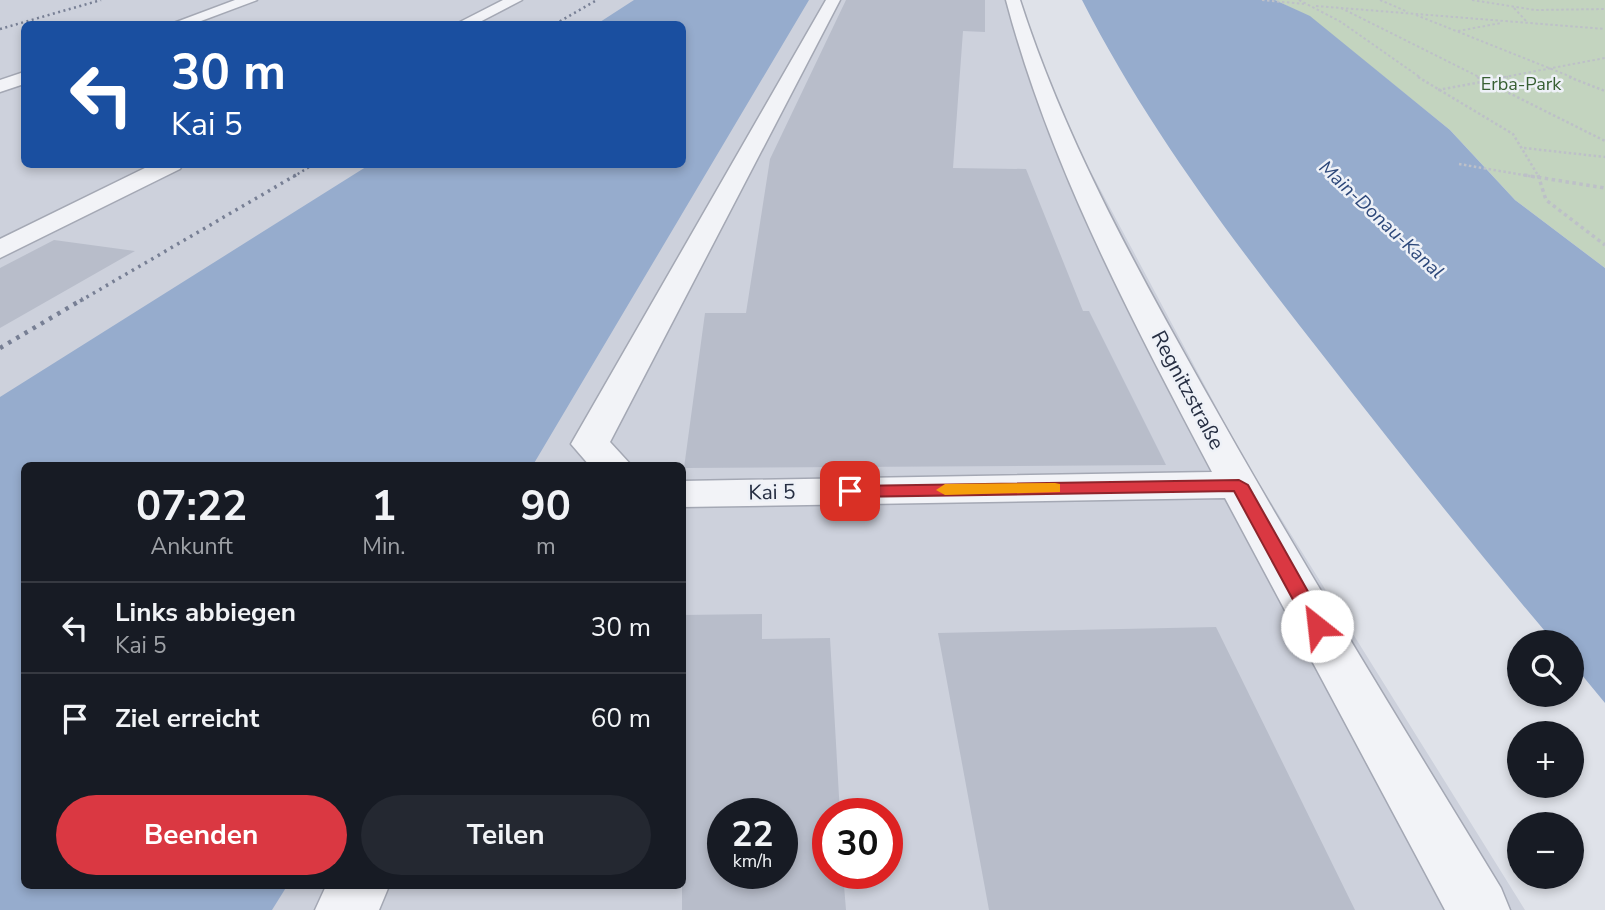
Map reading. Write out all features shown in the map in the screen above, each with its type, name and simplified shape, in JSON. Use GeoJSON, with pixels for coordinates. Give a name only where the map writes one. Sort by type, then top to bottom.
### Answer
{"type":"FeatureCollection","features":[{"type":"Feature","properties":{"kind":"street"},"geometry":{"type":"LineString","coordinates":[[188,21],[250,0]]}},
{"type":"Feature","properties":{"kind":"street"},"geometry":{"type":"LineString","coordinates":[[470,21],[515,0]]}},
{"type":"Feature","properties":{"kind":"street"},"geometry":{"type":"LineString","coordinates":[[594,458],[833,0]]}},
{"type":"Feature","properties":{"kind":"street","name":"Regnitzstraße"},"geometry":{"type":"LineString","coordinates":[[1013,0],[1025,44],[1071,162],[1131,285],[1239,485],[1479,910]]}},
{"type":"Feature","properties":{"kind":"street"},"geometry":{"type":"LineString","coordinates":[[0,86],[21,79]]}},
{"type":"Feature","properties":{"kind":"street"},"geometry":{"type":"LineString","coordinates":[[0,250],[164,168]]}},
{"type":"Feature","properties":{"kind":"street","name":"Kai 5"},"geometry":{"type":"LineString","coordinates":[[686,494],[1239,485]]}},
{"type":"Feature","properties":{"kind":"street"},"geometry":{"type":"LineString","coordinates":[[346,910],[357,889]]}},
{"type":"Feature","properties":{"kind":"path"},"geometry":{"type":"LineString","coordinates":[[1262,0],[1605,29]]}},
{"type":"Feature","properties":{"kind":"path"},"geometry":{"type":"LineString","coordinates":[[1380,0],[1605,91]]}},
{"type":"Feature","properties":{"kind":"path"},"geometry":{"type":"LineString","coordinates":[[1472,0],[1513,8],[1605,9]]}},
{"type":"Feature","properties":{"kind":"path"},"geometry":{"type":"LineString","coordinates":[[1310,5],[1341,22],[1438,90],[1490,118],[1513,134],[1524,148],[1539,177],[1546,200],[1605,243]]}},
{"type":"Feature","properties":{"kind":"path"},"geometry":{"type":"LineString","coordinates":[[1341,8],[1605,141]]}},
{"type":"Feature","properties":{"kind":"path"},"geometry":{"type":"LineString","coordinates":[[1513,8],[1528,23]]}},
{"type":"Feature","properties":{"kind":"path"},"geometry":{"type":"LineString","coordinates":[[1457,31],[1508,21]]}},
{"type":"Feature","properties":{"kind":"path"},"geometry":{"type":"LineString","coordinates":[[1438,90],[1605,58]]}},
{"type":"Feature","properties":{"kind":"path"},"geometry":{"type":"LineString","coordinates":[[1599,88],[1605,85]]}},
{"type":"Feature","properties":{"kind":"path"},"geometry":{"type":"LineString","coordinates":[[1524,148],[1605,157]]}},
{"type":"Feature","properties":{"kind":"path"},"geometry":{"type":"LineString","coordinates":[[1459,164],[1605,188]]}},
{"type":"Feature","properties":{"kind":"shaded area"},"geometry":{"type":"Polygon","coordinates":[[[0,0],[1021,0],[1045,77],[1075,142],[1244,459],[1507,881],[1507,889],[1512,889],[1525,910],[0,910],[0,0]]]}},
{"type":"Feature","properties":{"kind":"green space","name":"Erba-Park"},"geometry":{"type":"Polygon","coordinates":[[[1275,0],[1605,0],[1605,268],[1515,200],[1450,130],[1310,17],[1275,0]]]}},
{"type":"Feature","properties":{"kind":"water"},"geometry":{"type":"Polygon","coordinates":[[[634,0],[809,0],[535,462],[21,462],[21,889],[285,889],[272,910],[0,910],[0,397],[364,168],[686,168],[686,21],[602,21],[634,0]]]}},
{"type":"Feature","properties":{"kind":"water","name":"Main-Donau-Kanal"},"geometry":{"type":"Polygon","coordinates":[[[1082,0],[1275,0],[1310,16],[1450,130],[1515,200],[1605,268],[1605,703],[1584,678],[1584,630],[1544,630],[1467,537],[1226,229],[1164,140],[1082,0]]]}},
{"type":"Feature","properties":{"kind":"building"},"geometry":{"type":"Polygon","coordinates":[[[846,0],[985,0],[985,32],[963,31],[953,168],[1026,169],[1083,311],[1089,311],[1166,465],[686,468],[705,313],[746,313],[770,159],[846,0]]]}},
{"type":"Feature","properties":{"kind":"building"},"geometry":{"type":"Polygon","coordinates":[[[54,240],[135,251],[0,328],[0,268],[54,240]]]}},
{"type":"Feature","properties":{"kind":"building"},"geometry":{"type":"Polygon","coordinates":[[[762,614],[762,639],[830,638],[839,798],[812,798],[812,889],[844,889],[846,910],[682,910],[682,889],[686,889],[686,615],[762,614]]]}},
{"type":"Feature","properties":{"kind":"building"},"geometry":{"type":"Polygon","coordinates":[[[1216,627],[1355,910],[989,910],[938,633],[1216,627]]]}},
{"type":"Feature","properties":{"kind":"railway"},"geometry":{"type":"LineString","coordinates":[[28,21],[101,0]]}},
{"type":"Feature","properties":{"kind":"railway"},"geometry":{"type":"LineString","coordinates":[[560,21],[597,0]]}},
{"type":"Feature","properties":{"kind":"railway"},"geometry":{"type":"LineString","coordinates":[[0,29],[21,23]]}},
{"type":"Feature","properties":{"kind":"railway"},"geometry":{"type":"LineString","coordinates":[[293,177],[308,168]]}},
{"type":"Feature","properties":{"kind":"railway"},"geometry":{"type":"LineString","coordinates":[[80,301],[296,175]]}},
{"type":"Feature","properties":{"kind":"railway"},"geometry":{"type":"LineString","coordinates":[[0,348],[83,299]]}},
{"type":"Feature","properties":{"kind":"slow traffic"},"geometry":{"type":"LineString","coordinates":[[945,490],[1055,488]]}},
{"type":"Feature","properties":{"kind":"route"},"geometry":{"type":"LineString","coordinates":[[850,491],[1239,485],[1317,626]]}}]}
